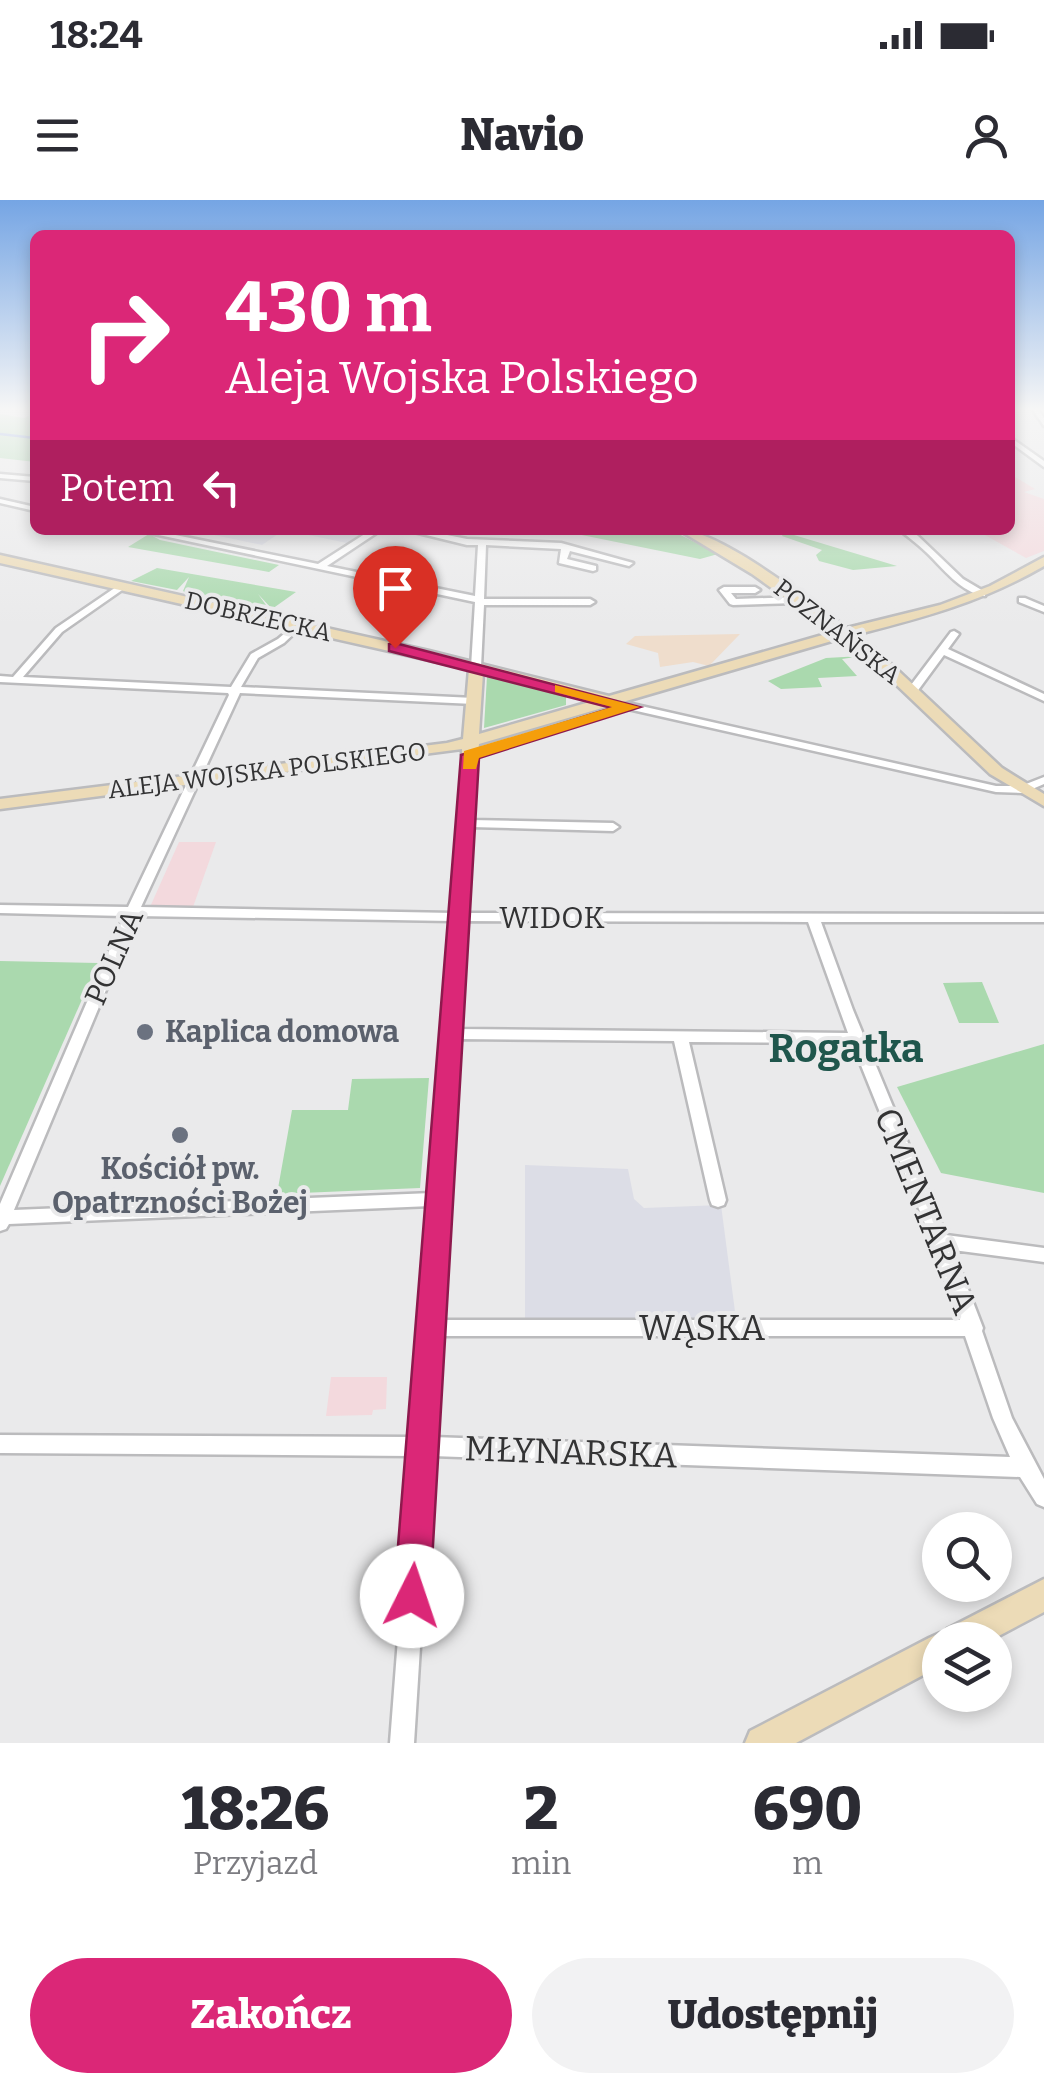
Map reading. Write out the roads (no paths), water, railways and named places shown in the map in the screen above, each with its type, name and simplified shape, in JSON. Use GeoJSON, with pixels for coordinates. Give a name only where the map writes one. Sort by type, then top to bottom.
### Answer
{"type":"FeatureCollection","features":[{"type":"Feature","properties":{"kind":"main road","name":"POZNAŃSKA"},"geometry":{"type":"LineString","coordinates":[[693,535],[797,600],[849,638],[898,677],[1006,778],[1044,801]]}},
{"type":"Feature","properties":{"kind":"main road","name":"DOBRZECKA"},"geometry":{"type":"LineString","coordinates":[[2,561],[476,667],[632,707]]}},
{"type":"Feature","properties":{"kind":"main road","name":"ALEJA WOJSKA POLSKIEGO"},"geometry":{"type":"LineString","coordinates":[[0,804],[398,768],[632,707],[928,614],[982,594],[1044,561]]}},
{"type":"Feature","properties":{"kind":"main road","name":"ALEJA WOJSKA POLSKIEGO"},"geometry":{"type":"LineString","coordinates":[[471,748],[611,701],[970,609],[1044,573]]}},
{"type":"Feature","properties":{"kind":"main road"},"geometry":{"type":"LineString","coordinates":[[471,748],[476,667]]}},
{"type":"Feature","properties":{"kind":"main road","name":"ALEJA WOJSKA POLSKIEGO"},"geometry":{"type":"LineString","coordinates":[[0,813],[192,785]]}},
{"type":"Feature","properties":{"kind":"main road"},"geometry":{"type":"LineString","coordinates":[[992,1622],[1044,1595]]}},
{"type":"Feature","properties":{"kind":"main road"},"geometry":{"type":"LineString","coordinates":[[762,1743],[922,1659]]}},
{"type":"Feature","properties":{"kind":"street"},"geometry":{"type":"LineString","coordinates":[[0,502],[30,507]]}},
{"type":"Feature","properties":{"kind":"street"},"geometry":{"type":"LineString","coordinates":[[163,535],[480,601],[590,602]]}},
{"type":"Feature","properties":{"kind":"street"},"geometry":{"type":"LineString","coordinates":[[320,567],[370,535]]}},
{"type":"Feature","properties":{"kind":"street"},"geometry":{"type":"LineString","coordinates":[[438,535],[482,543],[568,548],[629,564]]}},
{"type":"Feature","properties":{"kind":"street"},"geometry":{"type":"LineString","coordinates":[[912,535],[931,548],[958,582],[982,594]]}},
{"type":"Feature","properties":{"kind":"street"},"geometry":{"type":"LineString","coordinates":[[476,667],[482,543]]}},
{"type":"Feature","properties":{"kind":"street"},"geometry":{"type":"LineString","coordinates":[[568,548],[562,560],[593,568]]}},
{"type":"Feature","properties":{"kind":"street"},"geometry":{"type":"LineString","coordinates":[[15,680],[59,630],[122,586]]}},
{"type":"Feature","properties":{"kind":"street"},"geometry":{"type":"LineString","coordinates":[[756,590],[724,590],[733,602],[797,600]]}},
{"type":"Feature","properties":{"kind":"street"},"geometry":{"type":"LineString","coordinates":[[1022,600],[1044,609]]}},
{"type":"Feature","properties":{"kind":"street","name":"POLNA"},"geometry":{"type":"LineString","coordinates":[[1,1221],[132,914],[234,693],[254,656],[282,641],[297,626]]}},
{"type":"Feature","properties":{"kind":"street"},"geometry":{"type":"LineString","coordinates":[[912,691],[954,634]]}},
{"type":"Feature","properties":{"kind":"street"},"geometry":{"type":"LineString","coordinates":[[944,651],[1044,698]]}},
{"type":"Feature","properties":{"kind":"street"},"geometry":{"type":"LineString","coordinates":[[898,677],[923,676]]}},
{"type":"Feature","properties":{"kind":"street"},"geometry":{"type":"LineString","coordinates":[[0,679],[234,693],[474,701]]}},
{"type":"Feature","properties":{"kind":"street","name":"DOBRZECKA"},"geometry":{"type":"LineString","coordinates":[[632,707],[983,786],[1023,790]]}},
{"type":"Feature","properties":{"kind":"street"},"geometry":{"type":"LineString","coordinates":[[402,1743],[471,748]]}},
{"type":"Feature","properties":{"kind":"street"},"geometry":{"type":"LineString","coordinates":[[983,786],[1006,778]]}},
{"type":"Feature","properties":{"kind":"street"},"geometry":{"type":"LineString","coordinates":[[1023,790],[1044,780]]}},
{"type":"Feature","properties":{"kind":"street"},"geometry":{"type":"LineString","coordinates":[[465,823],[613,827]]}},
{"type":"Feature","properties":{"kind":"street","name":"WIDOK"},"geometry":{"type":"LineString","coordinates":[[0,908],[132,914],[458,918],[1044,918]]}},
{"type":"Feature","properties":{"kind":"street","name":"CMENTARNA"},"geometry":{"type":"LineString","coordinates":[[814,920],[854,1038],[940,1241],[1022,1466],[1044,1497]]}},
{"type":"Feature","properties":{"kind":"street"},"geometry":{"type":"LineString","coordinates":[[451,1034],[854,1038]]}},
{"type":"Feature","properties":{"kind":"street"},"geometry":{"type":"LineString","coordinates":[[680,1036],[718,1200]]}},
{"type":"Feature","properties":{"kind":"street"},"geometry":{"type":"LineString","coordinates":[[1,1221],[440,1199]]}},
{"type":"Feature","properties":{"kind":"street"},"geometry":{"type":"LineString","coordinates":[[940,1241],[1044,1255]]}},
{"type":"Feature","properties":{"kind":"street","name":"WĄSKA"},"geometry":{"type":"LineString","coordinates":[[430,1328],[974,1328]]}},
{"type":"Feature","properties":{"kind":"street","name":"MŁYNARSKA"},"geometry":{"type":"LineString","coordinates":[[0,1444],[422,1447],[1022,1466]]}},
{"type":"Feature","properties":{"kind":"place","name":"Kaplica domowa"},"geometry":{"type":"Point","coordinates":[145,1032]}},
{"type":"Feature","properties":{"kind":"place","name":"Kościół pw. Opatrzności Bożej"},"geometry":{"type":"Point","coordinates":[180,1135]}},
{"type":"Feature","properties":{"kind":"district","name":"Rogatka"},"geometry":{"type":"Point","coordinates":[846,1049]}}]}
